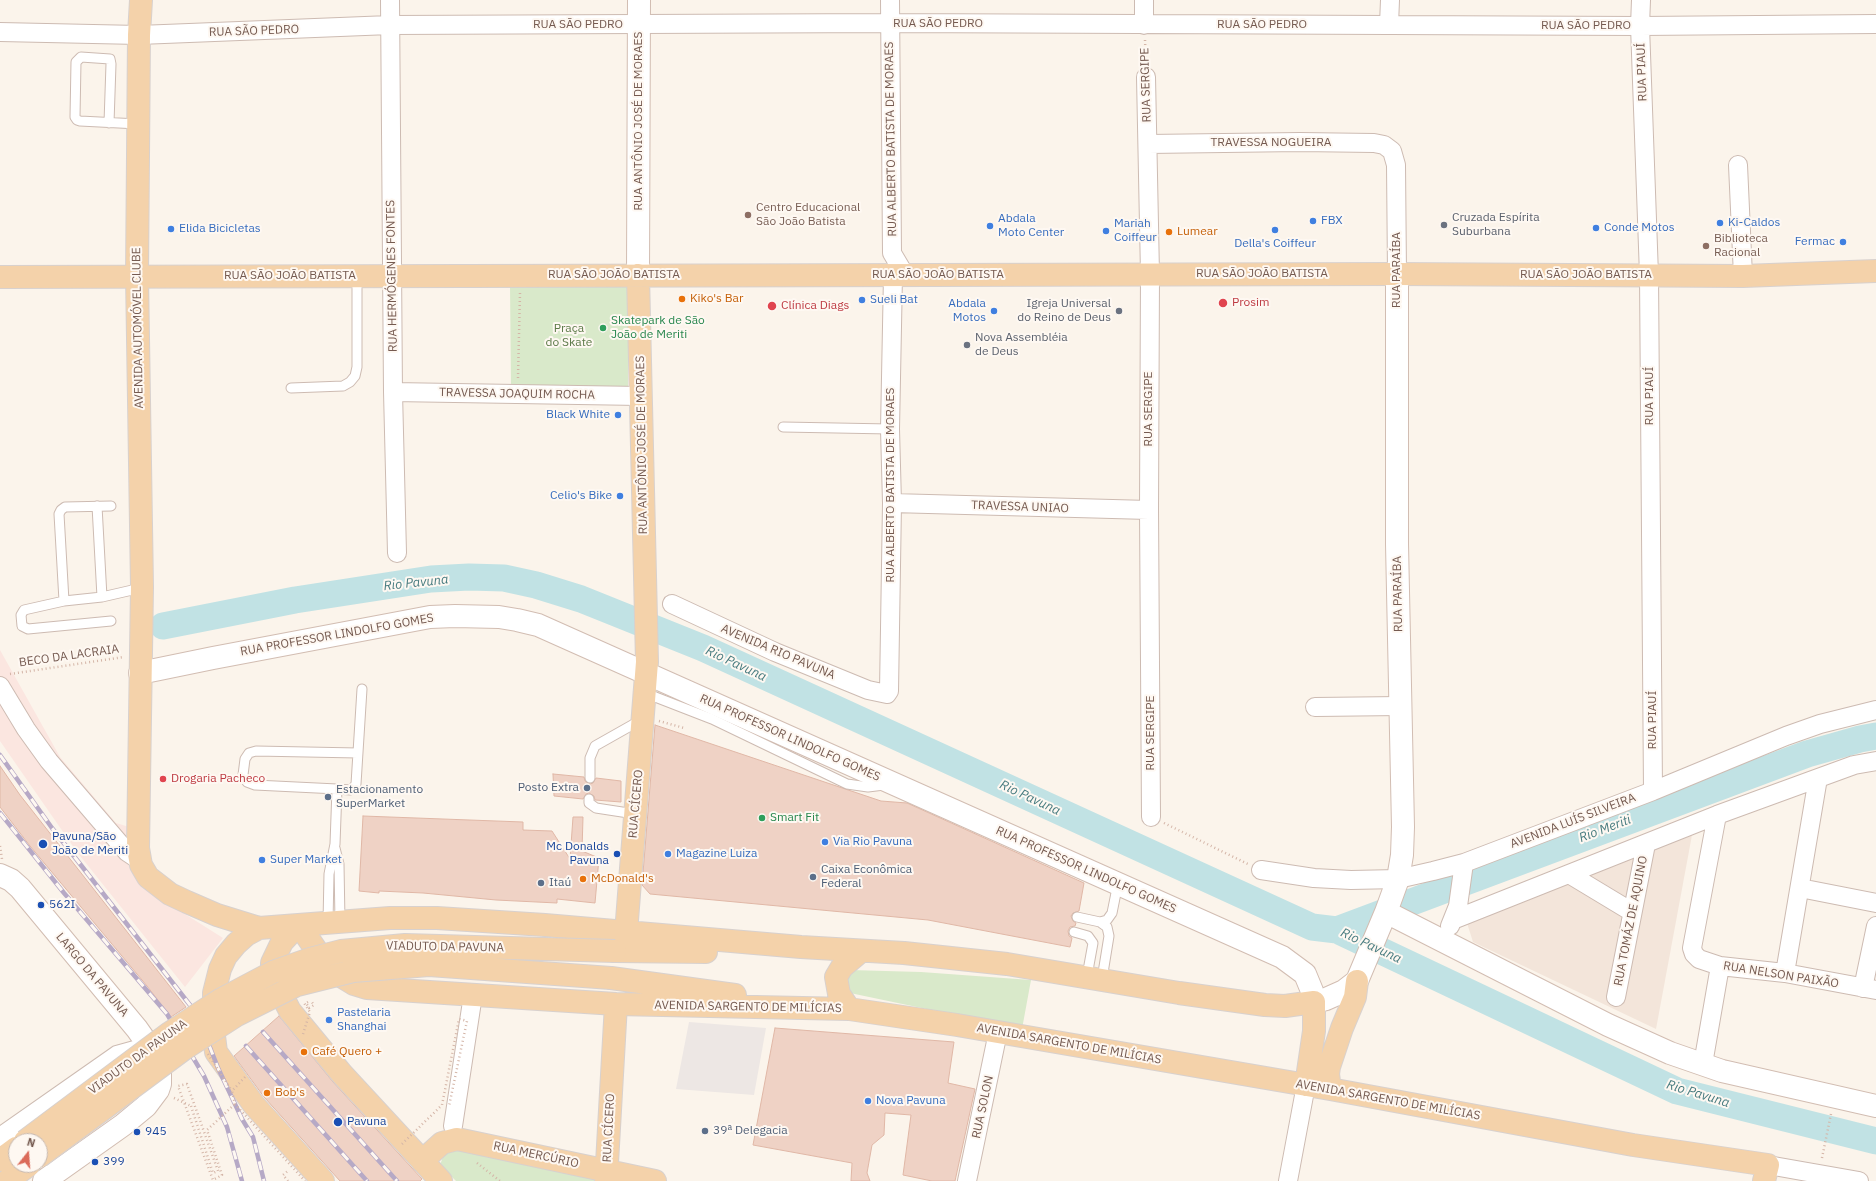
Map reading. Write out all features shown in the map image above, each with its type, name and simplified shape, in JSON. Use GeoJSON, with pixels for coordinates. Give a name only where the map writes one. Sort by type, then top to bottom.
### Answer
{"type":"FeatureCollection","features":[{"type":"Feature","properties":{"kind":"main road","name":"AVENIDA AUTOMÓVEL CLUBE"},"geometry":{"type":"LineString","coordinates":[[141,0],[139,35],[137,276],[141,592],[138,848],[144,869]]}},
{"type":"Feature","properties":{"kind":"main road","name":"RUA SÃO JOÃO BATISTA"},"geometry":{"type":"LineString","coordinates":[[0,277],[1150,274],[1743,276],[1876,271]]}},
{"type":"Feature","properties":{"kind":"main road","name":"RUA ANTÔNIO JOSÉ DE MORAES"},"geometry":{"type":"LineString","coordinates":[[638,275],[646,675]]}},
{"type":"Feature","properties":{"kind":"main road","name":"RUA CÍCERO"},"geometry":{"type":"LineString","coordinates":[[620,942],[635,814],[646,675]]}},
{"type":"Feature","properties":{"kind":"main road"},"geometry":{"type":"LineString","coordinates":[[144,869],[170,894],[217,915],[259,928],[390,918],[437,918],[620,942]]}},
{"type":"Feature","properties":{"kind":"main road"},"geometry":{"type":"LineString","coordinates":[[298,925],[282,942],[274,958],[272,970],[275,982],[290,1011],[342,1074],[441,1181]]}},
{"type":"Feature","properties":{"kind":"main road","name":"AVENIDA SARGENTO DE MILÍCIAS"},"geometry":{"type":"LineString","coordinates":[[298,925],[328,965],[345,979],[368,988],[616,1004],[849,1008],[1330,1089],[1633,1145],[1766,1173]]}},
{"type":"Feature","properties":{"kind":"main road"},"geometry":{"type":"LineString","coordinates":[[259,928],[240,940],[226,956],[220,969],[214,993],[214,1036],[216,1052],[254,1105],[323,1181]]}},
{"type":"Feature","properties":{"kind":"main road","name":"VIADUTO DA PAVUNA"},"geometry":{"type":"LineString","coordinates":[[36,1133],[168,1034],[220,1000],[273,972],[310,959],[341,951],[405,945],[620,942],[727,951],[801,947],[861,951]]}},
{"type":"Feature","properties":{"kind":"main road"},"geometry":{"type":"LineString","coordinates":[[849,1008],[839,994],[836,977],[842,967],[861,951],[904,953],[1007,964],[1179,993],[1265,1005],[1285,1006],[1314,1002]]}},
{"type":"Feature","properties":{"kind":"main road","name":"VIADUTO DA PAVUNA"},"geometry":{"type":"LineString","coordinates":[[48,1150],[184,1049],[237,1015],[297,985],[353,971],[429,965],[611,978],[729,994],[803,1008]]}},
{"type":"Feature","properties":{"kind":"main road"},"geometry":{"type":"LineString","coordinates":[[1330,1089],[1328,1074],[1329,1067],[1342,1028],[1355,998],[1357,981]]}},
{"type":"Feature","properties":{"kind":"main road"},"geometry":{"type":"LineString","coordinates":[[214,993],[240,984],[275,982]]}},
{"type":"Feature","properties":{"kind":"main road","name":"RUA PROFESSOR LINDOLFO GOMES"},"geometry":{"type":"LineString","coordinates":[[1306,1085],[1314,1031],[1314,1002]]}},
{"type":"Feature","properties":{"kind":"main road","name":"RUA CÍCERO"},"geometry":{"type":"LineString","coordinates":[[607,1176],[616,1004]]}},
{"type":"Feature","properties":{"kind":"main road","name":"RUA MERCÚRIO"},"geometry":{"type":"LineString","coordinates":[[422,1161],[442,1143],[457,1139],[607,1176],[655,1181]]}},
{"type":"Feature","properties":{"kind":"main road"},"geometry":{"type":"LineString","coordinates":[[7,1181],[18,1173]]}},
{"type":"Feature","properties":{"kind":"street","name":"RUA HERMÓGENES FONTES"},"geometry":{"type":"LineString","coordinates":[[390,0],[393,392],[397,553]]}},
{"type":"Feature","properties":{"kind":"street","name":"RUA ANTÔNIO JOSÉ DE MORAES"},"geometry":{"type":"LineString","coordinates":[[638,275],[639,0]]}},
{"type":"Feature","properties":{"kind":"street","name":"RUA ALBERTO BATISTA DE MORAES"},"geometry":{"type":"LineString","coordinates":[[886,694],[889,691],[890,686],[892,503],[890,430],[892,253],[890,0]]}},
{"type":"Feature","properties":{"kind":"street"},"geometry":{"type":"LineString","coordinates":[[1144,0],[1144,25]]}},
{"type":"Feature","properties":{"kind":"street"},"geometry":{"type":"LineString","coordinates":[[1389,24],[1390,0]]}},
{"type":"Feature","properties":{"kind":"street","name":"RUA PIAUÍ"},"geometry":{"type":"LineString","coordinates":[[1641,0],[1640,26],[1649,275],[1653,791]]}},
{"type":"Feature","properties":{"kind":"street","name":"RUA SÃO PEDRO"},"geometry":{"type":"LineString","coordinates":[[0,32],[139,35],[390,26],[890,23],[1640,26],[1876,24]]}},
{"type":"Feature","properties":{"kind":"street","name":"RUA SERGIPE"},"geometry":{"type":"LineString","coordinates":[[1146,77],[1150,274],[1149,510],[1151,817]]}},
{"type":"Feature","properties":{"kind":"street","name":"TRAVESSA NOGUEIRA"},"geometry":{"type":"LineString","coordinates":[[1148,144],[1300,142],[1374,143],[1384,145],[1392,151]]}},
{"type":"Feature","properties":{"kind":"street","name":"RUA PARAÍBA"},"geometry":{"type":"LineString","coordinates":[[1357,981],[1388,917],[1398,879],[1402,855],[1404,827],[1397,544],[1396,166],[1392,151]]}},
{"type":"Feature","properties":{"kind":"street"},"geometry":{"type":"LineString","coordinates":[[1738,166],[1743,276]]}},
{"type":"Feature","properties":{"kind":"street","name":"RUA ALBERTO BATISTA DE MORAES"},"geometry":{"type":"LineString","coordinates":[[891,275],[892,253]]}},
{"type":"Feature","properties":{"kind":"street","name":"TRAVESSA JOAQUIM ROCHA"},"geometry":{"type":"LineString","coordinates":[[393,392],[640,396]]}},
{"type":"Feature","properties":{"kind":"street","name":"TRAVESSA UNIAO"},"geometry":{"type":"LineString","coordinates":[[892,503],[1149,510]]}},
{"type":"Feature","properties":{"kind":"street","name":"AVENIDA RIO PAVUNA"},"geometry":{"type":"LineString","coordinates":[[672,604],[775,652],[868,690],[886,694]]}},
{"type":"Feature","properties":{"kind":"street","name":"RUA PROFESSOR LINDOLFO GOMES"},"geometry":{"type":"LineString","coordinates":[[140,662],[409,620],[455,616],[499,617],[538,625],[646,675],[1282,957],[1305,974],[1312,990],[1314,1002]]}},
{"type":"Feature","properties":{"kind":"street"},"geometry":{"type":"LineString","coordinates":[[3,680],[26,728],[48,761],[127,852],[144,869]]}},
{"type":"Feature","properties":{"kind":"street"},"geometry":{"type":"LineString","coordinates":[[1315,707],[1401,706]]}},
{"type":"Feature","properties":{"kind":"street","name":"AVENIDA LUÍS SILVEIRA"},"geometry":{"type":"LineString","coordinates":[[1261,870],[1314,878],[1351,880],[1398,879],[1463,867],[1786,736],[1820,724],[1876,710]]}},
{"type":"Feature","properties":{"kind":"street"},"geometry":{"type":"LineString","coordinates":[[1455,913],[1569,874],[1717,815],[1818,778],[1854,766],[1876,761]]}},
{"type":"Feature","properties":{"kind":"street"},"geometry":{"type":"LineString","coordinates":[[1785,973],[1818,778]]}},
{"type":"Feature","properties":{"kind":"street","name":"RUA NELSON PAIXÃO"},"geometry":{"type":"LineString","coordinates":[[1717,815],[1692,948],[1699,959],[1720,966],[1785,973],[1870,989]]}},
{"type":"Feature","properties":{"kind":"street","name":"RUA TOMÁZ DE AQUINO"},"geometry":{"type":"LineString","coordinates":[[1616,997],[1646,844]]}},
{"type":"Feature","properties":{"kind":"street"},"geometry":{"type":"LineString","coordinates":[[1440,939],[1455,913],[1463,867]]}},
{"type":"Feature","properties":{"kind":"street","name":"LARGO DA PAVUNA"},"geometry":{"type":"LineString","coordinates":[[0,874],[11,880],[20,888],[137,1029],[159,1062],[161,1078],[158,1090],[152,1100],[137,1114],[44,1181]]}},
{"type":"Feature","properties":{"kind":"street"},"geometry":{"type":"LineString","coordinates":[[1569,874],[1632,912]]}},
{"type":"Feature","properties":{"kind":"street"},"geometry":{"type":"LineString","coordinates":[[1800,888],[1876,903]]}},
{"type":"Feature","properties":{"kind":"street"},"geometry":{"type":"LineString","coordinates":[[1388,917],[1440,939],[1608,1025],[1670,1053],[1722,1071],[1876,1106]]}},
{"type":"Feature","properties":{"kind":"street"},"geometry":{"type":"LineString","coordinates":[[1870,989],[1876,926]]}},
{"type":"Feature","properties":{"kind":"street"},"geometry":{"type":"LineString","coordinates":[[1703,1064],[1720,966]]}},
{"type":"Feature","properties":{"kind":"street"},"geometry":{"type":"LineString","coordinates":[[1314,1002],[1344,991],[1357,981]]}},
{"type":"Feature","properties":{"kind":"street"},"geometry":{"type":"LineString","coordinates":[[453,1126],[473,995]]}},
{"type":"Feature","properties":{"kind":"street","name":"RUA SOLON"},"geometry":{"type":"LineString","coordinates":[[967,1181],[998,1032]]}},
{"type":"Feature","properties":{"kind":"street"},"geometry":{"type":"LineString","coordinates":[[0,1137],[117,1055],[135,1050],[156,1056]]}},
{"type":"Feature","properties":{"kind":"street"},"geometry":{"type":"LineString","coordinates":[[1288,1181],[1306,1085]]}},
{"type":"Feature","properties":{"kind":"street","name":"AVENIDA SARGENTO DE MILÍCIAS"},"geometry":{"type":"LineString","coordinates":[[1766,1173],[1859,1181]]}},
{"type":"Feature","properties":{"kind":"lane"},"geometry":{"type":"LineString","coordinates":[[109,123],[110,59],[81,57],[76,62],[75,117],[80,121],[109,123],[138,124]]}},
{"type":"Feature","properties":{"kind":"lane"},"geometry":{"type":"LineString","coordinates":[[291,388],[342,386],[350,382],[355,376],[357,367],[357,276]]}},
{"type":"Feature","properties":{"kind":"lane"},"geometry":{"type":"LineString","coordinates":[[783,427],[890,430]]}},
{"type":"Feature","properties":{"kind":"lane"},"geometry":{"type":"LineString","coordinates":[[97,506],[102,597]]}},
{"type":"Feature","properties":{"kind":"lane"},"geometry":{"type":"LineString","coordinates":[[64,601],[59,514],[65,507],[111,506]]}},
{"type":"Feature","properties":{"kind":"lane"},"geometry":{"type":"LineString","coordinates":[[111,621],[28,629],[22,626],[21,615],[24,610],[64,601],[141,592]]}},
{"type":"Feature","properties":{"kind":"lane"},"geometry":{"type":"LineString","coordinates":[[358,754],[256,750],[249,753],[244,759],[243,775],[247,782],[255,785],[337,789],[353,788],[356,784],[358,754],[362,689]]}},
{"type":"Feature","properties":{"kind":"lane"},"geometry":{"type":"LineString","coordinates":[[590,778],[591,752],[595,746],[643,720]]}},
{"type":"Feature","properties":{"kind":"lane"},"geometry":{"type":"LineString","coordinates":[[334,922],[339,864],[335,844],[337,789]]}},
{"type":"Feature","properties":{"kind":"lane"},"geometry":{"type":"LineString","coordinates":[[589,799],[589,803],[596,808],[635,814]]}},
{"type":"Feature","properties":{"kind":"lane"},"geometry":{"type":"LineString","coordinates":[[1100,922],[1111,917],[1118,883]]}},
{"type":"Feature","properties":{"kind":"lane"},"geometry":{"type":"LineString","coordinates":[[1077,917],[1100,922],[1108,927],[1109,936],[1095,978]]}},
{"type":"Feature","properties":{"kind":"lane"},"geometry":{"type":"LineString","coordinates":[[1074,932],[1088,936],[1093,943],[1095,978]]}},
{"type":"Feature","properties":{"kind":"path","name":"RUA SERGIPE"},"geometry":{"type":"LineString","coordinates":[[1144,25],[1146,77]]}},
{"type":"Feature","properties":{"kind":"path"},"geometry":{"type":"LineString","coordinates":[[517,394],[521,275]]}},
{"type":"Feature","properties":{"kind":"path","name":"BECO DA LACRAIA"},"geometry":{"type":"LineString","coordinates":[[3,680],[119,657],[140,662]]}},
{"type":"Feature","properties":{"kind":"path"},"geometry":{"type":"LineString","coordinates":[[1151,817],[1261,870]]}},
{"type":"Feature","properties":{"kind":"path"},"geometry":{"type":"LineString","coordinates":[[304,1034],[310,1012],[304,1003],[310,999],[314,1005],[309,1008],[306,1003],[310,1001]]}},
{"type":"Feature","properties":{"kind":"path"},"geometry":{"type":"LineString","coordinates":[[402,1144],[442,1106],[459,1020],[466,1021],[449,1106]]}},
{"type":"Feature","properties":{"kind":"path"},"geometry":{"type":"LineString","coordinates":[[245,1077],[232,1091],[235,1104],[305,1181]]}},
{"type":"Feature","properties":{"kind":"path"},"geometry":{"type":"LineString","coordinates":[[191,1106],[213,1173],[218,1171],[187,1084],[178,1086],[213,1180],[222,1176],[207,1130],[235,1104]]}},
{"type":"Feature","properties":{"kind":"path"},"geometry":{"type":"LineString","coordinates":[[1821,1162],[1831,1110]]}},
{"type":"Feature","properties":{"kind":"path"},"geometry":{"type":"LineString","coordinates":[[288,1181],[283,1175],[289,1170],[294,1176]]}},
{"type":"Feature","properties":{"kind":"shaded area"},"geometry":{"type":"Polygon","coordinates":[[[0,650],[60,757],[116,823],[129,827],[177,909],[223,938],[185,987],[77,852],[0,741],[0,650]]]}},
{"type":"Feature","properties":{"kind":"shaded area"},"geometry":{"type":"Polygon","coordinates":[[[1692,835],[1656,1029],[1473,942],[1467,923],[1692,835]]]}},
{"type":"Feature","properties":{"kind":"shaded area"},"geometry":{"type":"Polygon","coordinates":[[[689,1022],[766,1028],[754,1095],[676,1089],[689,1022]]]}},
{"type":"Feature","properties":{"kind":"green space","name":"Praça do Skate"},"geometry":{"type":"Polygon","coordinates":[[[510,285],[628,285],[628,387],[511,387],[510,285]]]}},
{"type":"Feature","properties":{"kind":"green space"},"geometry":{"type":"Polygon","coordinates":[[[850,970],[921,972],[1031,980],[1022,1029],[850,993],[840,977],[850,970]]]}},
{"type":"Feature","properties":{"kind":"green space"},"geometry":{"type":"Polygon","coordinates":[[[460,1148],[488,1157],[600,1173],[600,1181],[456,1181],[440,1165],[444,1154],[449,1150],[460,1148]]]}},
{"type":"Feature","properties":{"kind":"building","name":"Via Rio Pavuna"},"geometry":{"type":"Polygon","coordinates":[[[655,725],[881,801],[907,803],[1084,883],[1079,911],[1073,913],[1071,916],[1073,921],[1076,923],[1075,926],[1070,927],[1068,931],[1069,936],[1072,938],[1070,947],[928,920],[650,894],[642,885],[655,725]]]}},
{"type":"Feature","properties":{"kind":"building"},"geometry":{"type":"Polygon","coordinates":[[[0,766],[20,795],[186,1007],[171,1017],[147,986],[30,846],[0,807],[0,766]]]}},
{"type":"Feature","properties":{"kind":"building","name":"Posto Extra"},"geometry":{"type":"Polygon","coordinates":[[[553,774],[584,777],[585,781],[590,784],[593,783],[596,778],[621,781],[621,802],[595,800],[594,796],[589,793],[586,794],[583,799],[554,796],[553,774]]]}},
{"type":"Feature","properties":{"kind":"building"},"geometry":{"type":"Polygon","coordinates":[[[363,816],[523,822],[523,830],[552,831],[570,859],[573,817],[583,817],[582,851],[599,858],[595,903],[557,899],[557,903],[496,900],[423,893],[379,891],[379,893],[359,891],[363,816]]]}},
{"type":"Feature","properties":{"kind":"building"},"geometry":{"type":"Polygon","coordinates":[[[279,1016],[333,1082],[422,1179],[420,1181],[340,1181],[264,1097],[234,1056],[279,1016]]]}},
{"type":"Feature","properties":{"kind":"building","name":"Nova Pavuna"},"geometry":{"type":"Polygon","coordinates":[[[775,1028],[954,1042],[948,1083],[975,1089],[955,1181],[932,1181],[903,1175],[911,1115],[885,1113],[884,1135],[872,1145],[867,1173],[870,1181],[851,1181],[852,1163],[753,1145],[775,1028]]]}},
{"type":"Feature","properties":{"kind":"waterway","name":"Rio Pavuna"},"geometry":{"type":"LineString","coordinates":[[163,626],[295,600],[431,579],[469,577],[504,578],[536,585],[581,599],[703,648],[1312,927],[1337,930],[1677,1091],[1876,1141]]}},
{"type":"Feature","properties":{"kind":"waterway","name":"Rio Meriti"},"geometry":{"type":"LineString","coordinates":[[1337,930],[1807,754],[1876,736]]}},
{"type":"Feature","properties":{"kind":"railway"},"geometry":{"type":"LineString","coordinates":[[0,755],[52,828],[197,1014],[218,1068],[242,1119],[253,1137],[264,1181]]}},
{"type":"Feature","properties":{"kind":"railway"},"geometry":{"type":"LineString","coordinates":[[0,813],[64,893],[167,1014],[204,1076],[227,1127],[242,1181]]}},
{"type":"Feature","properties":{"kind":"railway"},"geometry":{"type":"LineString","coordinates":[[263,1032],[397,1181]]}},
{"type":"Feature","properties":{"kind":"railway"},"geometry":{"type":"LineString","coordinates":[[246,1046],[367,1181]]}},
{"type":"Feature","properties":{"kind":"place","name":"Centro Educacional São João Batista"},"geometry":{"type":"Point","coordinates":[748,215]}},
{"type":"Feature","properties":{"kind":"place","name":"FBX"},"geometry":{"type":"Point","coordinates":[1313,221]}},
{"type":"Feature","properties":{"kind":"place","name":"Ki-Caldos"},"geometry":{"type":"Point","coordinates":[1720,223]}},
{"type":"Feature","properties":{"kind":"place","name":"Cruzada Espírita Suburbana"},"geometry":{"type":"Point","coordinates":[1444,225]}},
{"type":"Feature","properties":{"kind":"place","name":"Abdala Moto Center"},"geometry":{"type":"Point","coordinates":[990,226]}},
{"type":"Feature","properties":{"kind":"place","name":"Conde Motos"},"geometry":{"type":"Point","coordinates":[1596,228]}},
{"type":"Feature","properties":{"kind":"place","name":"Elida Bicicletas"},"geometry":{"type":"Point","coordinates":[171,229]}},
{"type":"Feature","properties":{"kind":"place","name":"Della's Coiffeur"},"geometry":{"type":"Point","coordinates":[1275,230]}},
{"type":"Feature","properties":{"kind":"place","name":"Mariah Coiffeur"},"geometry":{"type":"Point","coordinates":[1106,231]}},
{"type":"Feature","properties":{"kind":"place","name":"Lumear"},"geometry":{"type":"Point","coordinates":[1169,232]}},
{"type":"Feature","properties":{"kind":"place","name":"Fermac"},"geometry":{"type":"Point","coordinates":[1843,242]}},
{"type":"Feature","properties":{"kind":"place","name":"Biblioteca Racional"},"geometry":{"type":"Point","coordinates":[1706,246]}},
{"type":"Feature","properties":{"kind":"place","name":"Kiko's Bar"},"geometry":{"type":"Point","coordinates":[682,299]}},
{"type":"Feature","properties":{"kind":"place","name":"Sueli Bat"},"geometry":{"type":"Point","coordinates":[862,300]}},
{"type":"Feature","properties":{"kind":"place","name":"Prosim"},"geometry":{"type":"Point","coordinates":[1223,303]}},
{"type":"Feature","properties":{"kind":"place","name":"Clínica Diags"},"geometry":{"type":"Point","coordinates":[772,306]}},
{"type":"Feature","properties":{"kind":"place","name":"Abdala Motos"},"geometry":{"type":"Point","coordinates":[994,311]}},
{"type":"Feature","properties":{"kind":"place","name":"Igreja Universal do Reino de Deus"},"geometry":{"type":"Point","coordinates":[1119,311]}},
{"type":"Feature","properties":{"kind":"place","name":"Skatepark de São João de Meriti"},"geometry":{"type":"Point","coordinates":[603,328]}},
{"type":"Feature","properties":{"kind":"place","name":"Nova Assembléia de Deus"},"geometry":{"type":"Point","coordinates":[967,345]}},
{"type":"Feature","properties":{"kind":"place","name":"Black White"},"geometry":{"type":"Point","coordinates":[618,415]}},
{"type":"Feature","properties":{"kind":"place","name":"Celio's Bike"},"geometry":{"type":"Point","coordinates":[620,496]}},
{"type":"Feature","properties":{"kind":"place","name":"Drogaria Pacheco"},"geometry":{"type":"Point","coordinates":[163,779]}},
{"type":"Feature","properties":{"kind":"place","name":"Posto Extra"},"geometry":{"type":"Point","coordinates":[587,788]}},
{"type":"Feature","properties":{"kind":"place","name":"Estacionamento SuperMarket"},"geometry":{"type":"Point","coordinates":[328,797]}},
{"type":"Feature","properties":{"kind":"place","name":"Smart Fit"},"geometry":{"type":"Point","coordinates":[762,818]}},
{"type":"Feature","properties":{"kind":"place","name":"Via Rio Pavuna"},"geometry":{"type":"Point","coordinates":[825,842]}},
{"type":"Feature","properties":{"kind":"place","name":"Pavuna/São João de Meriti"},"geometry":{"type":"Point","coordinates":[43,844]}},
{"type":"Feature","properties":{"kind":"place","name":"Mc Donalds Pavuna"},"geometry":{"type":"Point","coordinates":[617,854]}},
{"type":"Feature","properties":{"kind":"place","name":"Magazine Luiza"},"geometry":{"type":"Point","coordinates":[668,854]}},
{"type":"Feature","properties":{"kind":"place","name":"Super Market"},"geometry":{"type":"Point","coordinates":[262,860]}},
{"type":"Feature","properties":{"kind":"place","name":"Caixa Econômica Federal"},"geometry":{"type":"Point","coordinates":[813,877]}},
{"type":"Feature","properties":{"kind":"place","name":"McDonald's"},"geometry":{"type":"Point","coordinates":[583,879]}},
{"type":"Feature","properties":{"kind":"place","name":"Itaú"},"geometry":{"type":"Point","coordinates":[541,883]}},
{"type":"Feature","properties":{"kind":"place","name":"562I"},"geometry":{"type":"Point","coordinates":[41,905]}},
{"type":"Feature","properties":{"kind":"place","name":"Pastelaria Shanghai"},"geometry":{"type":"Point","coordinates":[329,1020]}},
{"type":"Feature","properties":{"kind":"place","name":"Café Quero +"},"geometry":{"type":"Point","coordinates":[304,1052]}},
{"type":"Feature","properties":{"kind":"place","name":"Bob's"},"geometry":{"type":"Point","coordinates":[267,1093]}},
{"type":"Feature","properties":{"kind":"place","name":"Nova Pavuna"},"geometry":{"type":"Point","coordinates":[868,1101]}},
{"type":"Feature","properties":{"kind":"place","name":"Pavuna"},"geometry":{"type":"Point","coordinates":[338,1122]}},
{"type":"Feature","properties":{"kind":"place","name":"39ª Delegacia"},"geometry":{"type":"Point","coordinates":[705,1131]}},
{"type":"Feature","properties":{"kind":"place","name":"945"},"geometry":{"type":"Point","coordinates":[137,1132]}},
{"type":"Feature","properties":{"kind":"place","name":"399"},"geometry":{"type":"Point","coordinates":[95,1162]}}]}
